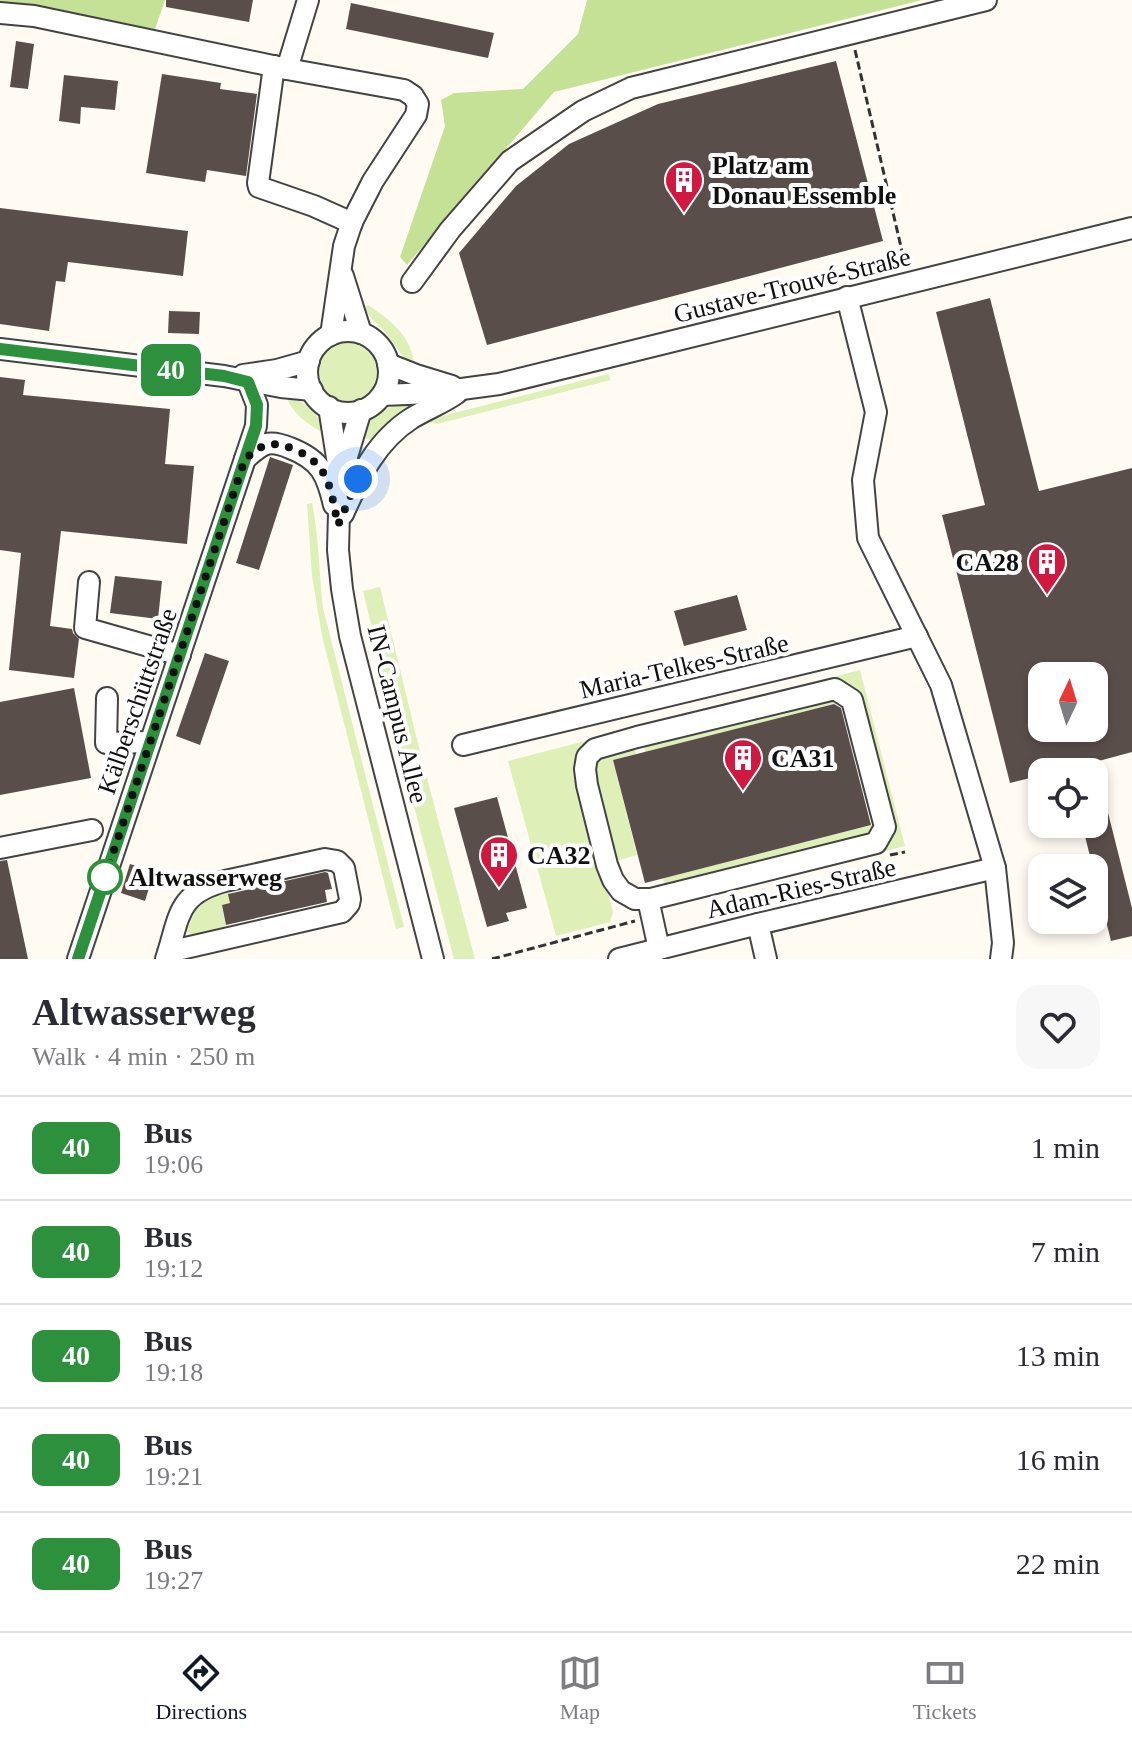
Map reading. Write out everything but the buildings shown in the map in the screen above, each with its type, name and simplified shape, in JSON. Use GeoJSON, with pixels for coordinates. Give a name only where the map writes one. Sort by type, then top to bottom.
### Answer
{"type":"FeatureCollection","features":[{"type":"Feature","properties":{"kind":"street"},"geometry":{"type":"LineString","coordinates":[[308,0],[280,68],[258,183],[259,187],[352,223]]}},
{"type":"Feature","properties":{"kind":"street"},"geometry":{"type":"LineString","coordinates":[[412,282],[450,230],[510,161],[583,111],[631,88],[986,0]]}},
{"type":"Feature","properties":{"kind":"street"},"geometry":{"type":"LineString","coordinates":[[0,13],[34,16],[280,68],[404,90],[413,96],[418,104],[416,115],[373,181],[344,246],[331,335]]}},
{"type":"Feature","properties":{"kind":"street","name":"Gustave-Trouvé-Straße"},"geometry":{"type":"LineString","coordinates":[[382,395],[432,393],[514,380],[1132,228]]}},
{"type":"Feature","properties":{"kind":"street"},"geometry":{"type":"LineString","coordinates":[[341,272],[361,333]]}},
{"type":"Feature","properties":{"kind":"street"},"geometry":{"type":"LineString","coordinates":[[847,297],[876,412],[863,480],[868,538],[941,685],[995,868],[1003,943],[1001,959]]}},
{"type":"Feature","properties":{"kind":"street"},"geometry":{"type":"LineString","coordinates":[[361,333],[379,344],[388,364],[387,385],[376,401],[361,410],[339,411],[319,400],[312,390],[308,381],[309,361],[317,346],[331,335],[361,333]]}},
{"type":"Feature","properties":{"kind":"street"},"geometry":{"type":"LineString","coordinates":[[0,349],[224,376],[312,390]]}},
{"type":"Feature","properties":{"kind":"street"},"geometry":{"type":"LineString","coordinates":[[224,376],[258,373],[309,361]]}},
{"type":"Feature","properties":{"kind":"street","name":"Gustave-Trouvé-Straße"},"geometry":{"type":"LineString","coordinates":[[388,364],[464,389]]}},
{"type":"Feature","properties":{"kind":"street","name":"Kälberschüttstraße"},"geometry":{"type":"LineString","coordinates":[[78,959],[256,426],[258,411],[248,382]]}},
{"type":"Feature","properties":{"kind":"street","name":"Gustave-Trouvé-Straße"},"geometry":{"type":"LineString","coordinates":[[338,525],[358,479],[385,439],[415,416],[464,389]]}},
{"type":"Feature","properties":{"kind":"street","name":"IN-Campus Allee"},"geometry":{"type":"LineString","coordinates":[[329,407],[340,477],[340,572],[350,636],[433,959]]}},
{"type":"Feature","properties":{"kind":"street","name":"IN-Campus Allee"},"geometry":{"type":"LineString","coordinates":[[340,477],[361,410]]}},
{"type":"Feature","properties":{"kind":"street"},"geometry":{"type":"LineString","coordinates":[[245,459],[268,444],[283,445],[307,454],[316,461],[327,480],[338,525]]}},
{"type":"Feature","properties":{"kind":"street"},"geometry":{"type":"LineString","coordinates":[[89,582],[85,628],[180,655]]}},
{"type":"Feature","properties":{"kind":"street","name":"Maria-Telkes-Straße"},"geometry":{"type":"LineString","coordinates":[[463,745],[917,636]]}},
{"type":"Feature","properties":{"kind":"street"},"geometry":{"type":"LineString","coordinates":[[835,689],[852,700],[885,827],[876,843],[648,899],[635,899],[621,891],[607,865],[585,769],[587,757],[595,749],[835,689]]}},
{"type":"Feature","properties":{"kind":"street"},"geometry":{"type":"LineString","coordinates":[[107,698],[106,743],[150,742]]}},
{"type":"Feature","properties":{"kind":"street"},"geometry":{"type":"LineString","coordinates":[[0,848],[92,830]]}},
{"type":"Feature","properties":{"kind":"street"},"geometry":{"type":"LineString","coordinates":[[325,859],[337,861],[344,868],[350,899],[342,912],[167,956],[182,909],[197,892],[209,886],[325,859]]}},
{"type":"Feature","properties":{"kind":"street","name":"Adam-Ries-Straße"},"geometry":{"type":"LineString","coordinates":[[619,959],[995,868]]}},
{"type":"Feature","properties":{"kind":"street"},"geometry":{"type":"LineString","coordinates":[[648,899],[659,949]]}},
{"type":"Feature","properties":{"kind":"street"},"geometry":{"type":"LineString","coordinates":[[758,924],[766,959]]}},
{"type":"Feature","properties":{"kind":"path"},"geometry":{"type":"LineString","coordinates":[[852,34],[910,283]]}},
{"type":"Feature","properties":{"kind":"green space"},"geometry":{"type":"Polygon","coordinates":[[[0,0],[165,0],[154,32],[0,0]]]}},
{"type":"Feature","properties":{"kind":"green space"},"geometry":{"type":"Polygon","coordinates":[[[587,0],[922,0],[554,92],[407,265],[400,257],[445,126],[441,100],[454,93],[523,89],[578,34],[587,0]]]}},
{"type":"Feature","properties":{"kind":"green space"},"geometry":{"type":"Polygon","coordinates":[[[368,305],[405,337],[414,365],[402,355],[363,307],[368,305]]]}},
{"type":"Feature","properties":{"kind":"green space"},"geometry":{"type":"Polygon","coordinates":[[[347,341],[359,343],[368,350],[375,359],[375,383],[368,392],[359,399],[347,401],[335,399],[326,392],[319,383],[317,371],[319,359],[326,350],[335,343],[347,341]]]}},
{"type":"Feature","properties":{"kind":"green space"},"geometry":{"type":"Polygon","coordinates":[[[608,374],[611,380],[437,424],[428,422],[438,417],[608,374]]]}},
{"type":"Feature","properties":{"kind":"green space"},"geometry":{"type":"Polygon","coordinates":[[[286,396],[311,409],[324,433],[301,418],[286,396]]]}},
{"type":"Feature","properties":{"kind":"green space"},"geometry":{"type":"Polygon","coordinates":[[[409,403],[409,412],[371,440],[360,437],[380,413],[409,403]]]}},
{"type":"Feature","properties":{"kind":"green space"},"geometry":{"type":"Polygon","coordinates":[[[312,503],[323,608],[404,927],[396,929],[322,636],[312,576],[307,504],[312,503]]]}},
{"type":"Feature","properties":{"kind":"green space"},"geometry":{"type":"Polygon","coordinates":[[[380,587],[420,752],[403,756],[363,591],[380,587]]]}},
{"type":"Feature","properties":{"kind":"green space"},"geometry":{"type":"Polygon","coordinates":[[[860,670],[905,846],[670,907],[671,903],[878,849],[860,697],[838,681],[589,745],[577,767],[613,912],[610,922],[556,936],[508,761],[860,670]]]}},
{"type":"Feature","properties":{"kind":"green space"},"geometry":{"type":"Polygon","coordinates":[[[833,695],[845,700],[877,826],[867,838],[665,889],[663,878],[872,825],[841,702],[645,752],[643,740],[833,695]]]}},
{"type":"Feature","properties":{"kind":"green space"},"geometry":{"type":"Polygon","coordinates":[[[633,743],[636,754],[613,760],[637,855],[612,862],[593,761],[595,757],[633,743]]]}},
{"type":"Feature","properties":{"kind":"green space"},"geometry":{"type":"Polygon","coordinates":[[[423,763],[475,959],[454,959],[404,768],[423,763]]]}},
{"type":"Feature","properties":{"kind":"green space"},"geometry":{"type":"Polygon","coordinates":[[[228,891],[230,903],[222,906],[226,927],[191,935],[187,932],[200,904],[211,896],[228,891]]]}},
{"type":"Feature","properties":{"kind":"bus line","name":"40"},"geometry":{"type":"LineString","coordinates":[[0,349],[224,376],[248,382],[258,411],[256,426],[78,959]]}},
{"type":"Feature","properties":{"kind":"place","name":"Platz am Donau Essemble"},"geometry":{"type":"Point","coordinates":[684,214]}},
{"type":"Feature","properties":{"kind":"place","name":"CA28"},"geometry":{"type":"Point","coordinates":[1047,596]}},
{"type":"Feature","properties":{"kind":"place","name":"CA31"},"geometry":{"type":"Point","coordinates":[743,792]}},
{"type":"Feature","properties":{"kind":"place","name":"Altwasserweg"},"geometry":{"type":"Point","coordinates":[105,877]}},
{"type":"Feature","properties":{"kind":"place","name":"CA32"},"geometry":{"type":"Point","coordinates":[499,889]}},
{"type":"Feature","properties":{"kind":"route"},"geometry":{"type":"LineString","coordinates":[[105,877],[245,459],[268,444],[283,445],[307,454],[316,461],[327,480],[338,525],[358,479]]}}]}
